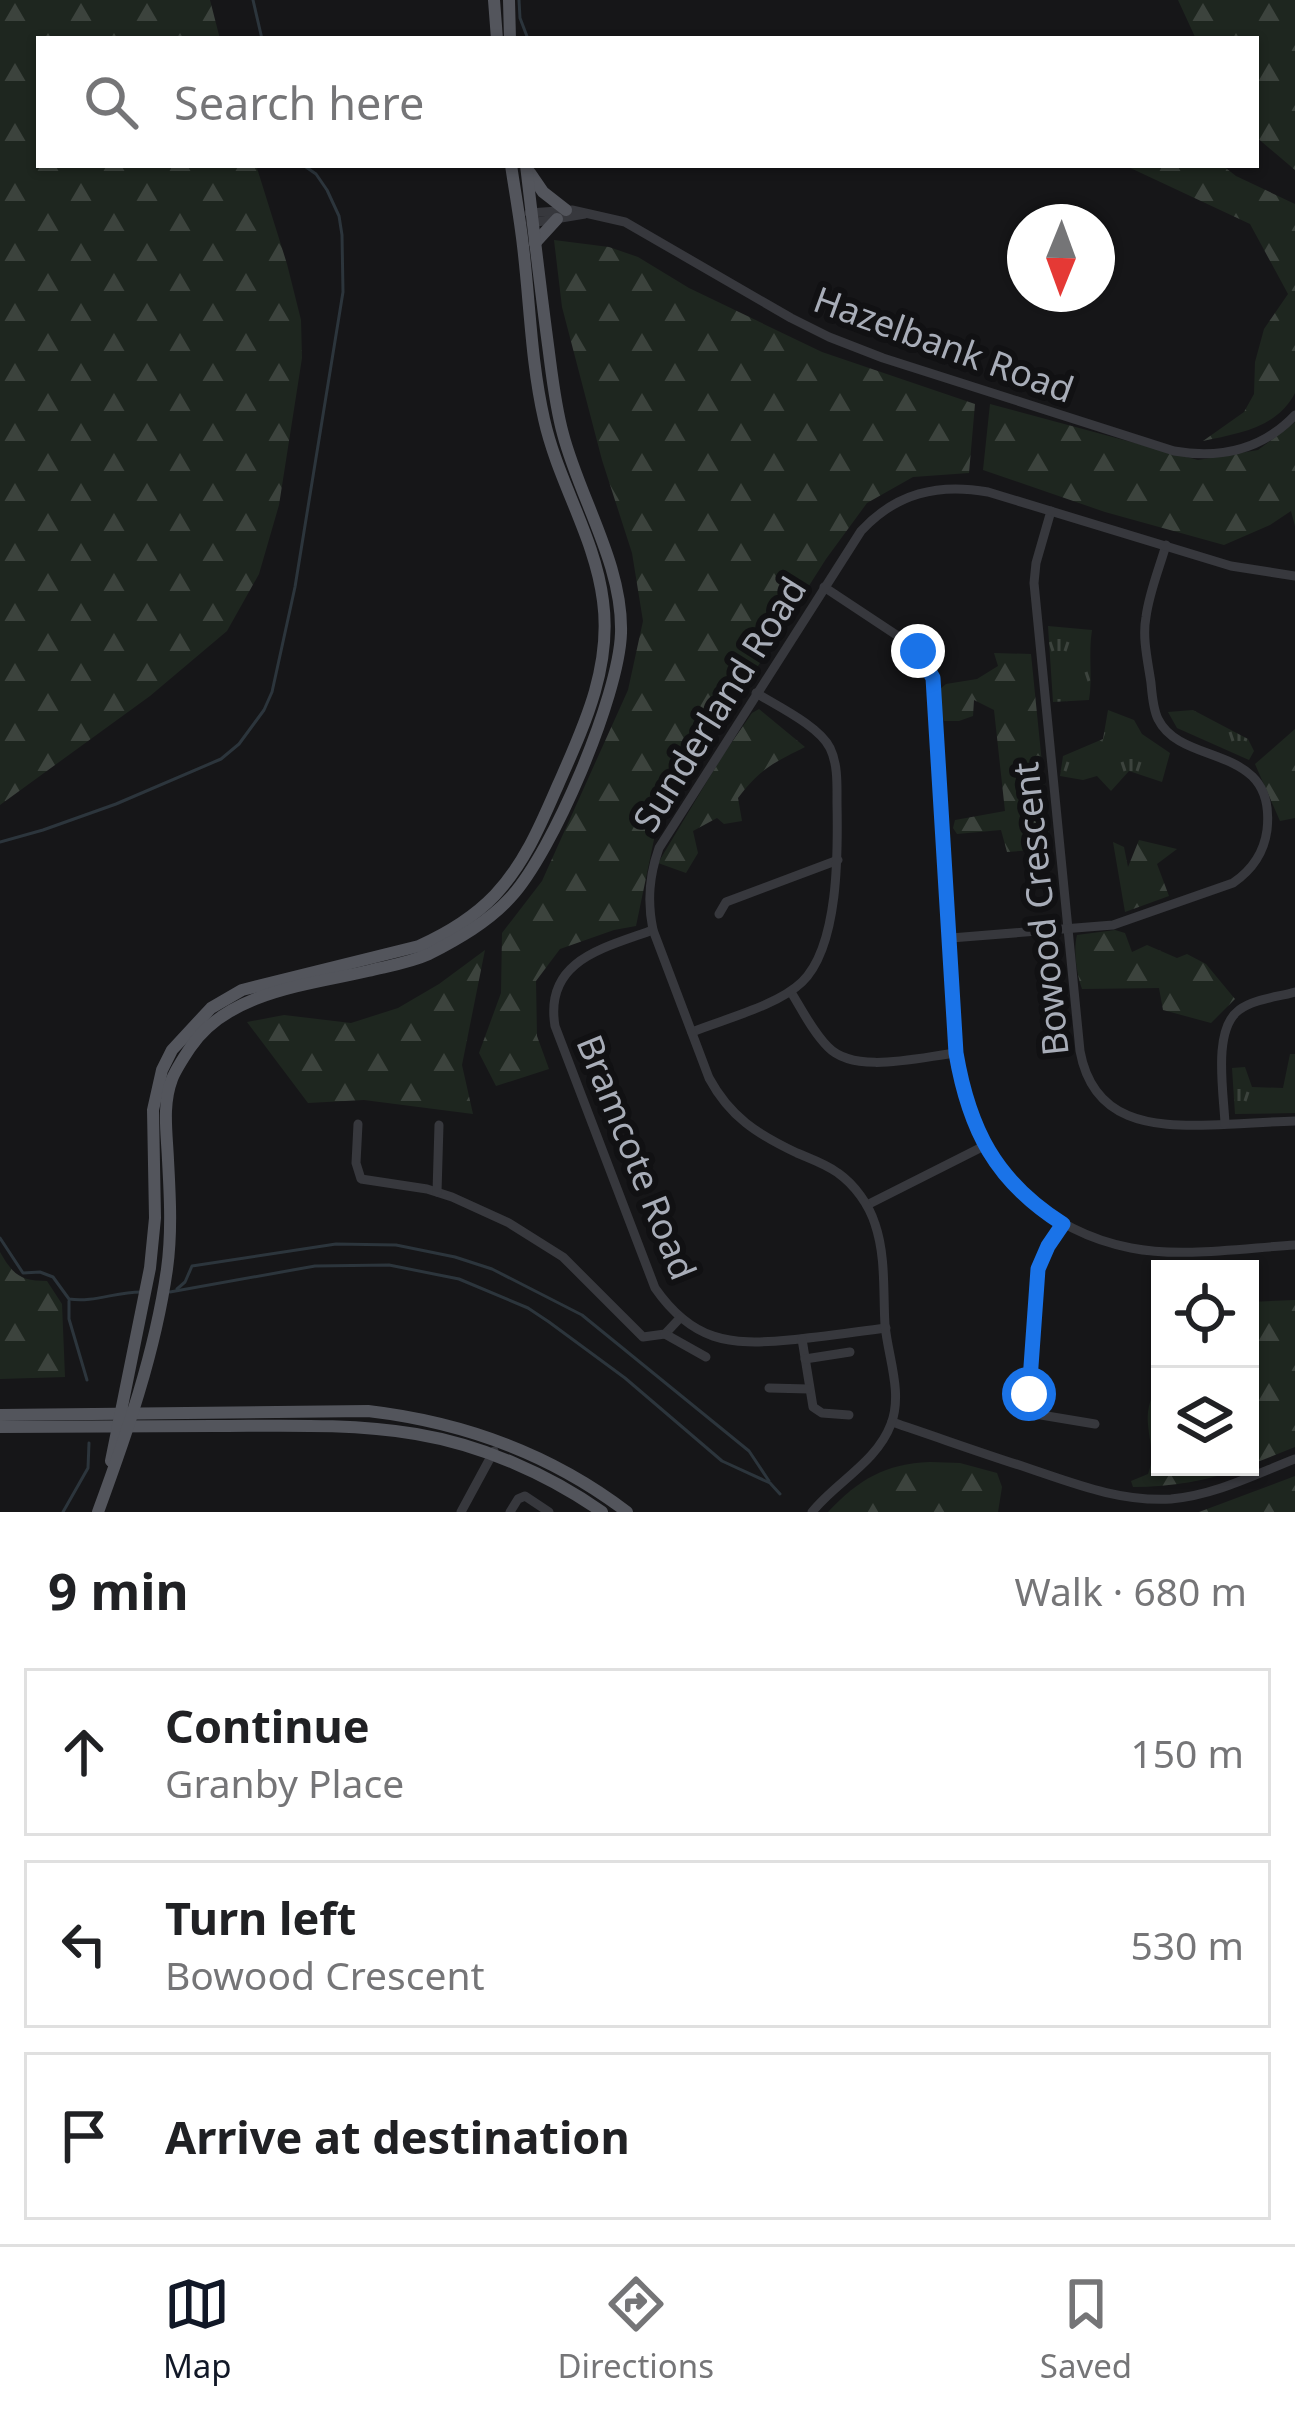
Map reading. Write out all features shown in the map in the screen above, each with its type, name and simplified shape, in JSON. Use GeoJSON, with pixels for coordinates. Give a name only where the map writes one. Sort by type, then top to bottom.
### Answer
{"type":"FeatureCollection","features":[{"type":"Feature","properties":{"kind":"main road"},"geometry":{"type":"LineString","coordinates":[[494,0],[497,36]]}},
{"type":"Feature","properties":{"kind":"main road"},"geometry":{"type":"LineString","coordinates":[[508,0],[510,36]]}},
{"type":"Feature","properties":{"kind":"main road"},"geometry":{"type":"LineString","coordinates":[[109,1480],[111,1457],[143,1379],[160,1304],[170,1200],[166,1114],[172,1080],[193,1044],[213,1021],[238,1006],[422,957],[494,913],[513,896],[539,859],[603,714],[617,663],[620,614],[563,434],[535,244],[512,168]]}},
{"type":"Feature","properties":{"kind":"main road"},"geometry":{"type":"LineString","coordinates":[[98,1512],[124,1419],[125,1383],[150,1268],[155,1218],[153,1110],[172,1050],[211,1008],[242,990],[390,955],[444,935],[474,915],[530,847],[596,691],[605,644],[603,602],[592,550],[543,415],[525,218],[526,168]]}},
{"type":"Feature","properties":{"kind":"main road"},"geometry":{"type":"LineString","coordinates":[[527,168],[561,214],[535,244]]}},
{"type":"Feature","properties":{"kind":"main road"},"geometry":{"type":"LineString","coordinates":[[143,1379],[153,1402],[167,1413]]}},
{"type":"Feature","properties":{"kind":"main road"},"geometry":{"type":"LineString","coordinates":[[96,1420],[125,1383]]}},
{"type":"Feature","properties":{"kind":"main road"},"geometry":{"type":"LineString","coordinates":[[124,1419],[167,1413],[368,1411],[444,1424],[499,1441],[569,1474],[627,1512]]}},
{"type":"Feature","properties":{"kind":"main road"},"geometry":{"type":"LineString","coordinates":[[0,1415],[96,1420]]}},
{"type":"Feature","properties":{"kind":"main road"},"geometry":{"type":"LineString","coordinates":[[0,1427],[124,1419],[383,1430],[450,1442],[527,1469],[602,1512]]}},
{"type":"Feature","properties":{"kind":"main road"},"geometry":{"type":"LineString","coordinates":[[96,1420],[111,1457]]}},
{"type":"Feature","properties":{"kind":"street","name":"Hazelbank Road"},"geometry":{"type":"LineString","coordinates":[[525,218],[609,217],[640,229],[791,318],[845,344],[1138,441],[1194,454],[1230,452],[1271,436],[1295,415]]}},
{"type":"Feature","properties":{"kind":"street","name":"Sunderland Road"},"geometry":{"type":"LineString","coordinates":[[867,1205],[839,1174],[752,1131],[730,1111],[709,1078],[653,930],[649,884],[659,848],[824,587],[870,520],[892,504],[921,492],[966,488],[1231,566],[1295,576]]}},
{"type":"Feature","properties":{"kind":"street","name":"Bowood Crescent"},"geometry":{"type":"LineString","coordinates":[[1051,511],[1034,583],[1085,1074],[1125,1115],[1142,1122],[1295,1121]]}},
{"type":"Feature","properties":{"kind":"street"},"geometry":{"type":"LineString","coordinates":[[951,938],[1122,923],[1233,883],[1252,866],[1266,836],[1267,807],[1254,779],[1238,765],[1182,742],[1158,719],[1145,621],[1166,545]]}},
{"type":"Feature","properties":{"kind":"street"},"geometry":{"type":"LineString","coordinates":[[824,587],[910,644],[930,670],[956,1053],[965,1100],[984,1147],[1022,1194],[1063,1224],[1117,1245],[1154,1251],[1295,1245]]}},
{"type":"Feature","properties":{"kind":"street"},"geometry":{"type":"LineString","coordinates":[[692,1032],[791,992],[811,973],[820,953],[838,860],[836,773],[830,746],[823,736],[756,693]]}},
{"type":"Feature","properties":{"kind":"street"},"geometry":{"type":"LineString","coordinates":[[719,914],[726,902],[838,860]]}},
{"type":"Feature","properties":{"kind":"street","name":"Bramcote Road"},"geometry":{"type":"LineString","coordinates":[[653,930],[588,955],[573,966],[558,987],[553,1018],[655,1288],[680,1318],[731,1342],[886,1328]]}},
{"type":"Feature","properties":{"kind":"street"},"geometry":{"type":"LineString","coordinates":[[791,992],[825,1045],[844,1060],[868,1063],[956,1053]]}},
{"type":"Feature","properties":{"kind":"street"},"geometry":{"type":"LineString","coordinates":[[1225,1124],[1222,1054],[1228,1023],[1245,1005],[1295,992]]}},
{"type":"Feature","properties":{"kind":"street"},"geometry":{"type":"LineString","coordinates":[[358,1124],[356,1162],[361,1179],[437,1192],[509,1223],[583,1276],[641,1336],[665,1334],[680,1318]]}},
{"type":"Feature","properties":{"kind":"street"},"geometry":{"type":"LineString","coordinates":[[437,1192],[439,1125]]}},
{"type":"Feature","properties":{"kind":"street"},"geometry":{"type":"LineString","coordinates":[[812,1512],[872,1455],[892,1422],[896,1394],[880,1246],[867,1205],[984,1147]]}},
{"type":"Feature","properties":{"kind":"street"},"geometry":{"type":"LineString","coordinates":[[1063,1224],[1038,1269],[1029,1406],[1035,1414],[1095,1424]]}},
{"type":"Feature","properties":{"kind":"street"},"geometry":{"type":"LineString","coordinates":[[665,1334],[706,1357]]}},
{"type":"Feature","properties":{"kind":"street"},"geometry":{"type":"LineString","coordinates":[[802,1339],[817,1411],[849,1415]]}},
{"type":"Feature","properties":{"kind":"street"},"geometry":{"type":"LineString","coordinates":[[805,1359],[850,1352]]}},
{"type":"Feature","properties":{"kind":"street"},"geometry":{"type":"LineString","coordinates":[[769,1388],[809,1389]]}},
{"type":"Feature","properties":{"kind":"street"},"geometry":{"type":"LineString","coordinates":[[892,1422],[1123,1497],[1174,1498],[1223,1489],[1295,1459]]}},
{"type":"Feature","properties":{"kind":"street"},"geometry":{"type":"LineString","coordinates":[[461,1512],[499,1441]]}},
{"type":"Feature","properties":{"kind":"street"},"geometry":{"type":"LineString","coordinates":[[511,1512],[525,1496],[549,1512]]}},
{"type":"Feature","properties":{"kind":"green space"},"geometry":{"type":"Polygon","coordinates":[[[0,0],[210,0],[219,36],[36,36],[36,168],[257,168],[301,320],[302,358],[279,505],[259,574],[227,631],[150,696],[0,805],[0,0]]]}},
{"type":"Feature","properties":{"kind":"green space"},"geometry":{"type":"Polygon","coordinates":[[[1178,0],[1295,0],[1295,170],[1259,140],[1259,36],[1195,36],[1178,0]]]}},
{"type":"Feature","properties":{"kind":"green space"},"geometry":{"type":"Polygon","coordinates":[[[1130,168],[1226,168],[1295,204],[1295,393],[1267,422],[1203,441],[1244,412],[1254,394],[1255,362],[1264,329],[1288,294],[1250,224],[1130,168]]]}},
{"type":"Feature","properties":{"kind":"green space"},"geometry":{"type":"Polygon","coordinates":[[[554,240],[609,247],[638,257],[689,288],[822,352],[975,404],[969,473],[913,477],[867,503],[826,559],[657,825],[636,926],[560,949],[536,981],[537,1036],[549,1069],[496,1086],[479,1053],[501,993],[502,933],[542,881],[628,690],[643,621],[632,553],[562,307],[554,240]]]}},
{"type":"Feature","properties":{"kind":"green space"},"geometry":{"type":"Polygon","coordinates":[[[990,404],[1198,460],[1258,450],[1295,422],[1295,526],[1291,511],[1224,545],[1105,512],[983,470],[990,404]]]}},
{"type":"Feature","properties":{"kind":"green space"},"geometry":{"type":"Polygon","coordinates":[[[1048,626],[1092,630],[1089,700],[1053,702],[1048,626]]]}},
{"type":"Feature","properties":{"kind":"green space"},"geometry":{"type":"Polygon","coordinates":[[[994,653],[1031,654],[1050,843],[1046,849],[1007,852],[1001,830],[957,834],[953,828],[955,820],[1005,811],[994,710],[974,700],[973,716],[944,721],[940,713],[940,689],[977,679],[998,666],[994,653]]]}},
{"type":"Feature","properties":{"kind":"green space"},"geometry":{"type":"Polygon","coordinates":[[[759,709],[805,747],[768,768],[746,788],[738,798],[742,821],[724,824],[717,818],[693,831],[698,853],[686,873],[658,863],[721,758],[759,709]]]}},
{"type":"Feature","properties":{"kind":"green space"},"geometry":{"type":"Polygon","coordinates":[[[1108,710],[1134,720],[1142,734],[1170,753],[1162,782],[1129,771],[1111,791],[1097,776],[1083,780],[1060,776],[1063,756],[1103,739],[1108,710]]]}},
{"type":"Feature","properties":{"kind":"green space"},"geometry":{"type":"Polygon","coordinates":[[[1193,710],[1248,739],[1254,751],[1249,760],[1177,728],[1168,712],[1193,710]]]}},
{"type":"Feature","properties":{"kind":"green space"},"geometry":{"type":"Polygon","coordinates":[[[1295,729],[1295,818],[1280,821],[1255,764],[1295,729]]]}},
{"type":"Feature","properties":{"kind":"green space"},"geometry":{"type":"Polygon","coordinates":[[[1139,840],[1177,849],[1157,864],[1169,896],[1125,912],[1113,842],[1124,847],[1128,867],[1139,840]]]}},
{"type":"Feature","properties":{"kind":"green space"},"geometry":{"type":"Polygon","coordinates":[[[1125,933],[1132,952],[1147,945],[1177,958],[1187,954],[1206,964],[1235,999],[1211,1023],[1163,1010],[1159,988],[1082,989],[1077,935],[1125,933]]]}},
{"type":"Feature","properties":{"kind":"green space"},"geometry":{"type":"Polygon","coordinates":[[[485,950],[462,1065],[473,1114],[364,1100],[308,1103],[247,1022],[284,1015],[351,1023],[398,1008],[485,950]]]}},
{"type":"Feature","properties":{"kind":"green space"},"geometry":{"type":"Polygon","coordinates":[[[1290,1054],[1295,1054],[1295,1113],[1235,1114],[1232,1068],[1245,1067],[1252,1087],[1283,1088],[1290,1054]]]}},
{"type":"Feature","properties":{"kind":"green space"},"geometry":{"type":"Polygon","coordinates":[[[0,1252],[19,1275],[47,1281],[62,1304],[65,1377],[0,1379],[0,1252]]]}},
{"type":"Feature","properties":{"kind":"green space"},"geometry":{"type":"Polygon","coordinates":[[[1295,1300],[1295,1447],[1259,1461],[1259,1368],[1259,1302],[1295,1300]]]}},
{"type":"Feature","properties":{"kind":"green space"},"geometry":{"type":"Polygon","coordinates":[[[1151,1402],[1151,1451],[1148,1428],[1151,1402]]]}},
{"type":"Feature","properties":{"kind":"green space"},"geometry":{"type":"Polygon","coordinates":[[[930,1462],[960,1463],[997,1473],[1002,1487],[998,1512],[828,1512],[874,1475],[930,1462]]]}},
{"type":"Feature","properties":{"kind":"green space"},"geometry":{"type":"Polygon","coordinates":[[[1151,1466],[1151,1476],[1217,1476],[1133,1487],[1131,1481],[1148,1474],[1151,1466]]]}},
{"type":"Feature","properties":{"kind":"green space"},"geometry":{"type":"Polygon","coordinates":[[[1295,1476],[1295,1512],[1199,1512],[1295,1476]]]}},
{"type":"Feature","properties":{"kind":"waterway"},"geometry":{"type":"LineString","coordinates":[[253,0],[261,36]]}},
{"type":"Feature","properties":{"kind":"waterway"},"geometry":{"type":"LineString","coordinates":[[519,0],[527,36]]}},
{"type":"Feature","properties":{"kind":"waterway"},"geometry":{"type":"LineString","coordinates":[[0,842],[116,804],[221,759],[239,744],[264,710],[295,587],[343,292],[339,216],[327,190],[307,168]]}},
{"type":"Feature","properties":{"kind":"waterway"},"geometry":{"type":"LineString","coordinates":[[0,1238],[23,1273],[53,1277],[69,1299],[143,1292]]}},
{"type":"Feature","properties":{"kind":"waterway"},"geometry":{"type":"LineString","coordinates":[[177,1289],[192,1266],[336,1244],[396,1245],[455,1257],[492,1269],[582,1315],[749,1451],[769,1481]]}},
{"type":"Feature","properties":{"kind":"waterway"},"geometry":{"type":"LineString","coordinates":[[170,1292],[315,1266],[389,1265],[459,1279],[549,1322],[625,1378],[722,1461],[770,1483],[780,1494]]}},
{"type":"Feature","properties":{"kind":"waterway"},"geometry":{"type":"LineString","coordinates":[[69,1301],[69,1319],[87,1380]]}},
{"type":"Feature","properties":{"kind":"waterway"},"geometry":{"type":"LineString","coordinates":[[63,1512],[88,1468],[89,1443]]}},
{"type":"Feature","properties":{"kind":"route"},"geometry":{"type":"LineString","coordinates":[[918,651],[933,678],[962,1088],[984,1147],[995,1162],[1022,1194],[1063,1224],[1038,1269],[1029,1394]]}}]}
